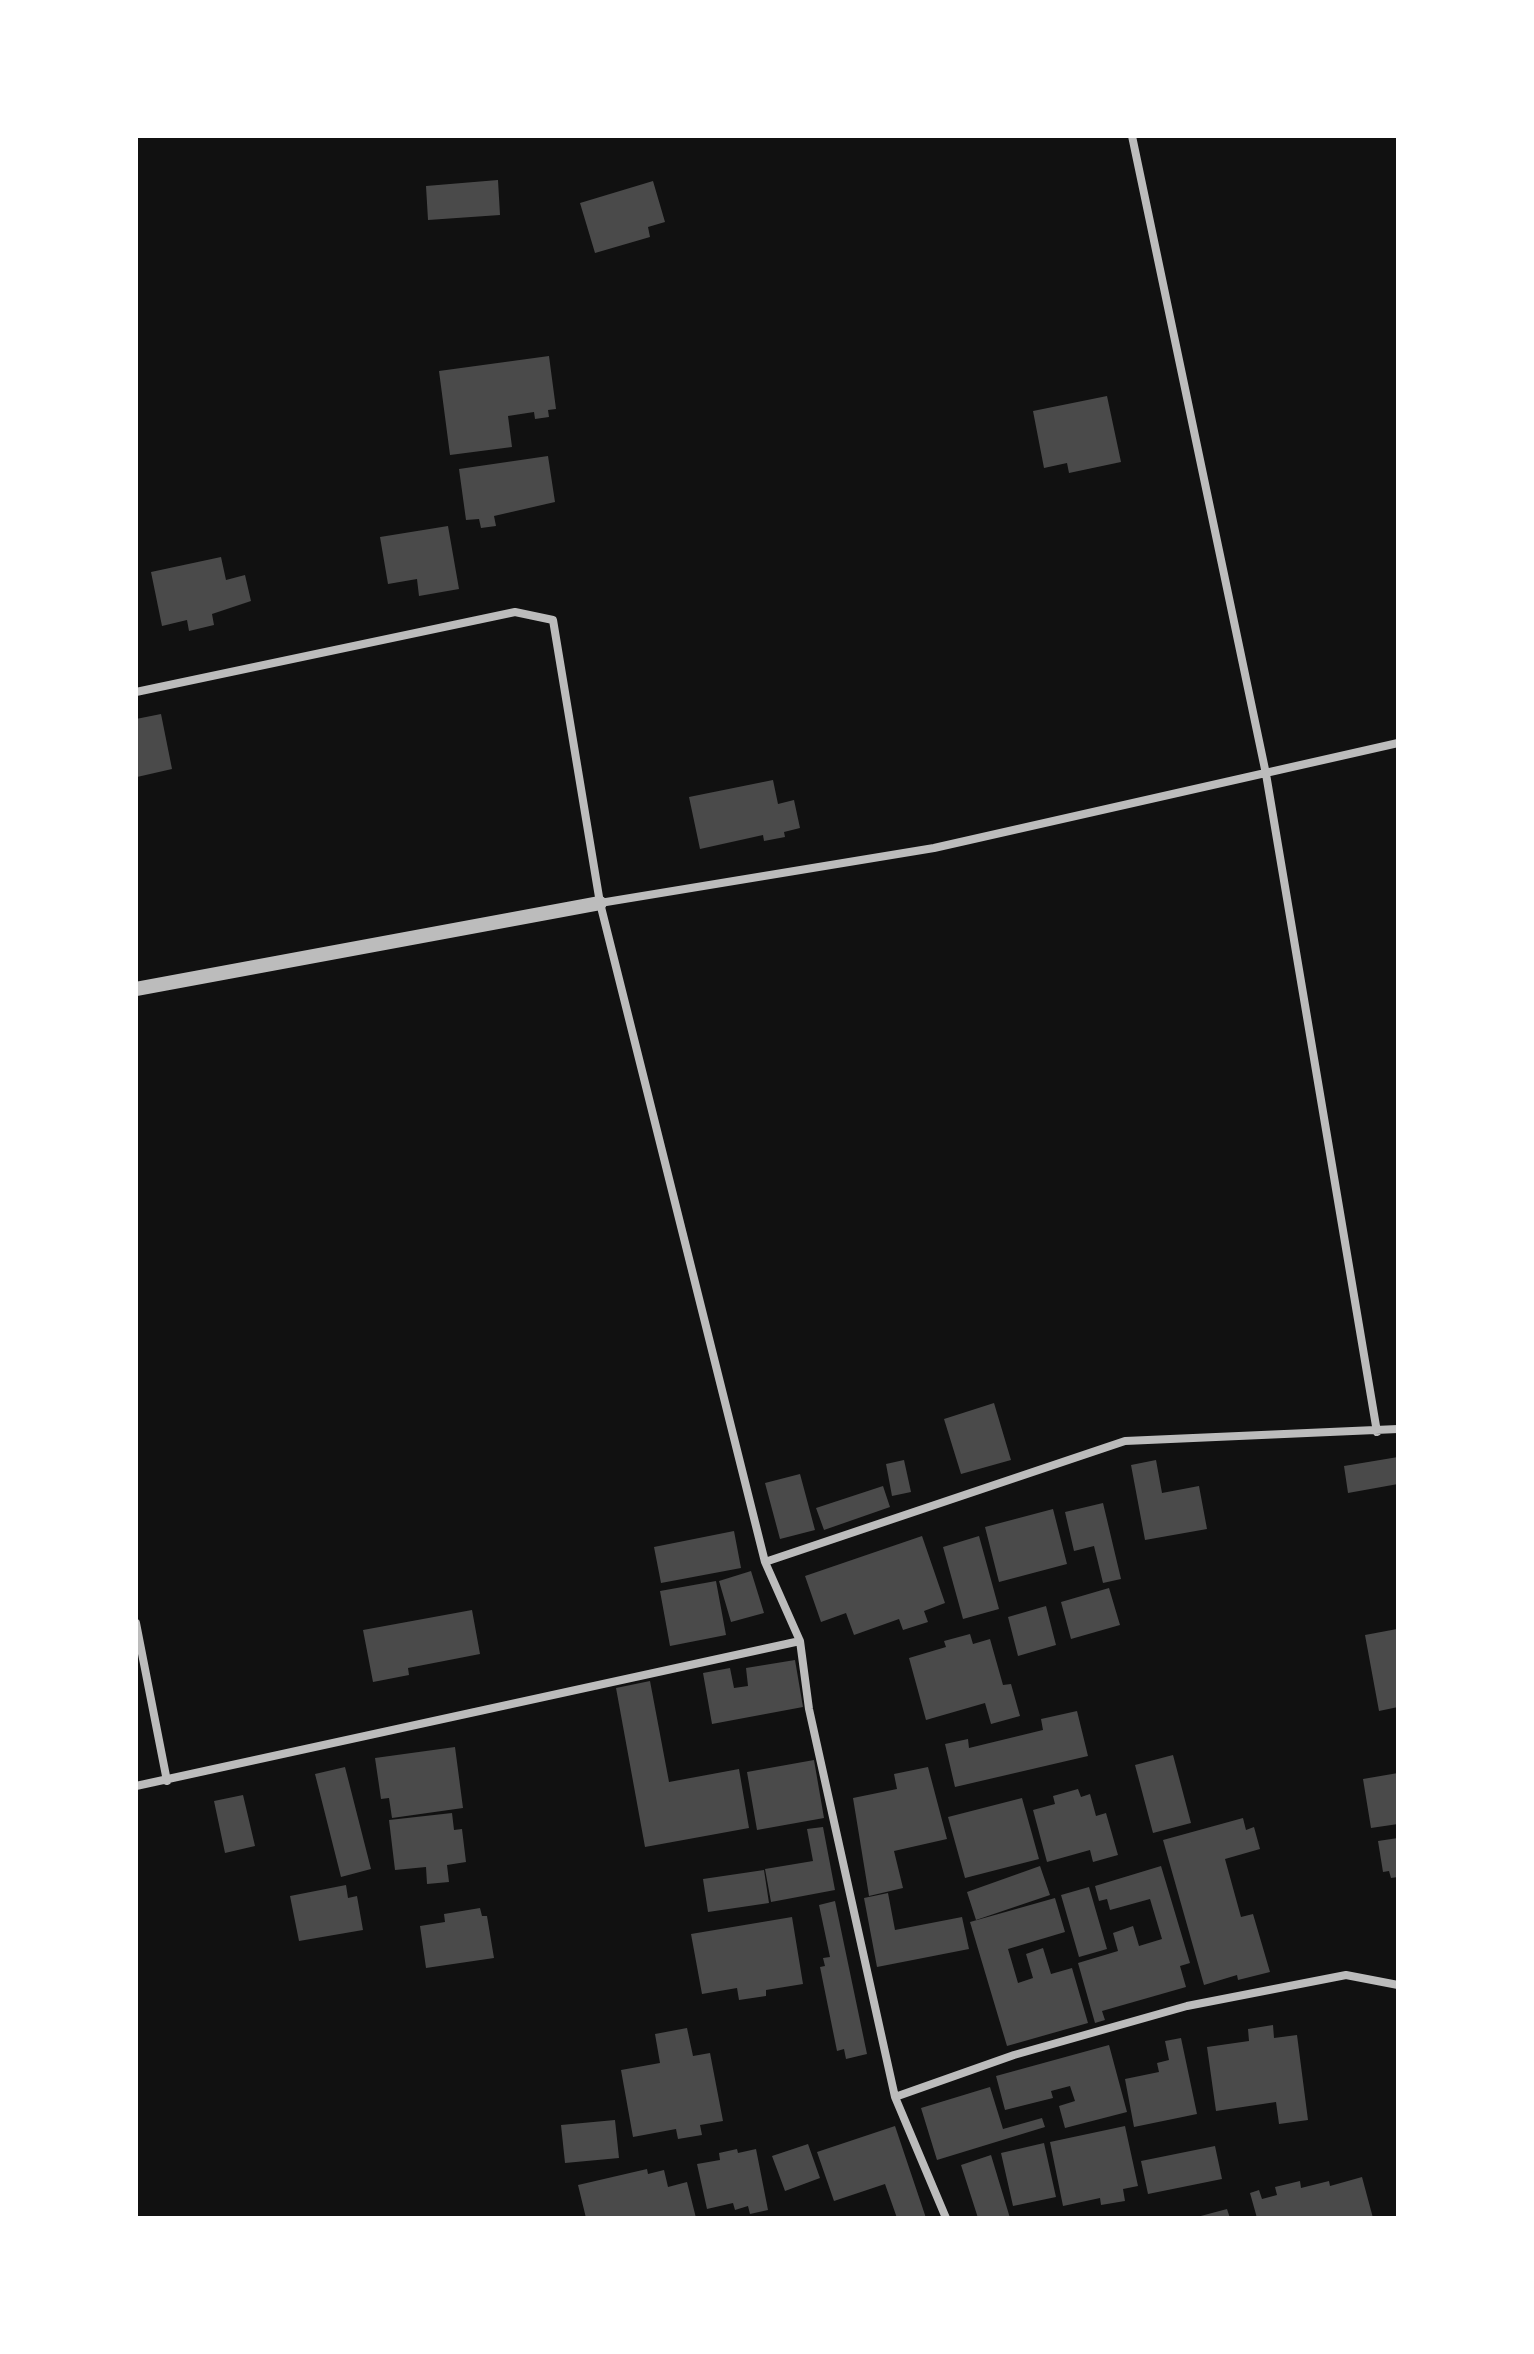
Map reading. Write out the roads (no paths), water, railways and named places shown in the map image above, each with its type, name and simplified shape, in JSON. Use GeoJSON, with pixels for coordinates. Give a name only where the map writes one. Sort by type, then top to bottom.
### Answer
{"type":"FeatureCollection","features":[{"type":"Feature","properties":{"kind":"street"},"geometry":{"type":"LineString","coordinates":[[1132,136],[1266,774],[1377,1432]]}},
{"type":"Feature","properties":{"kind":"street"},"geometry":{"type":"LineString","coordinates":[[136,692],[515,612],[553,620],[600,903],[765,1562],[800,1641],[809,1709],[895,2097],[946,2218]]}},
{"type":"Feature","properties":{"kind":"street"},"geometry":{"type":"LineString","coordinates":[[136,989],[600,903],[934,848],[1398,743]]}},
{"type":"Feature","properties":{"kind":"street"},"geometry":{"type":"LineString","coordinates":[[765,1562],[1125,1441],[1398,1429]]}},
{"type":"Feature","properties":{"kind":"street"},"geometry":{"type":"LineString","coordinates":[[136,1623],[167,1781]]}},
{"type":"Feature","properties":{"kind":"street"},"geometry":{"type":"LineString","coordinates":[[136,1786],[800,1641]]}},
{"type":"Feature","properties":{"kind":"street"},"geometry":{"type":"LineString","coordinates":[[895,2097],[1014,2055],[1187,2006],[1346,1975],[1398,1985]]}}]}
